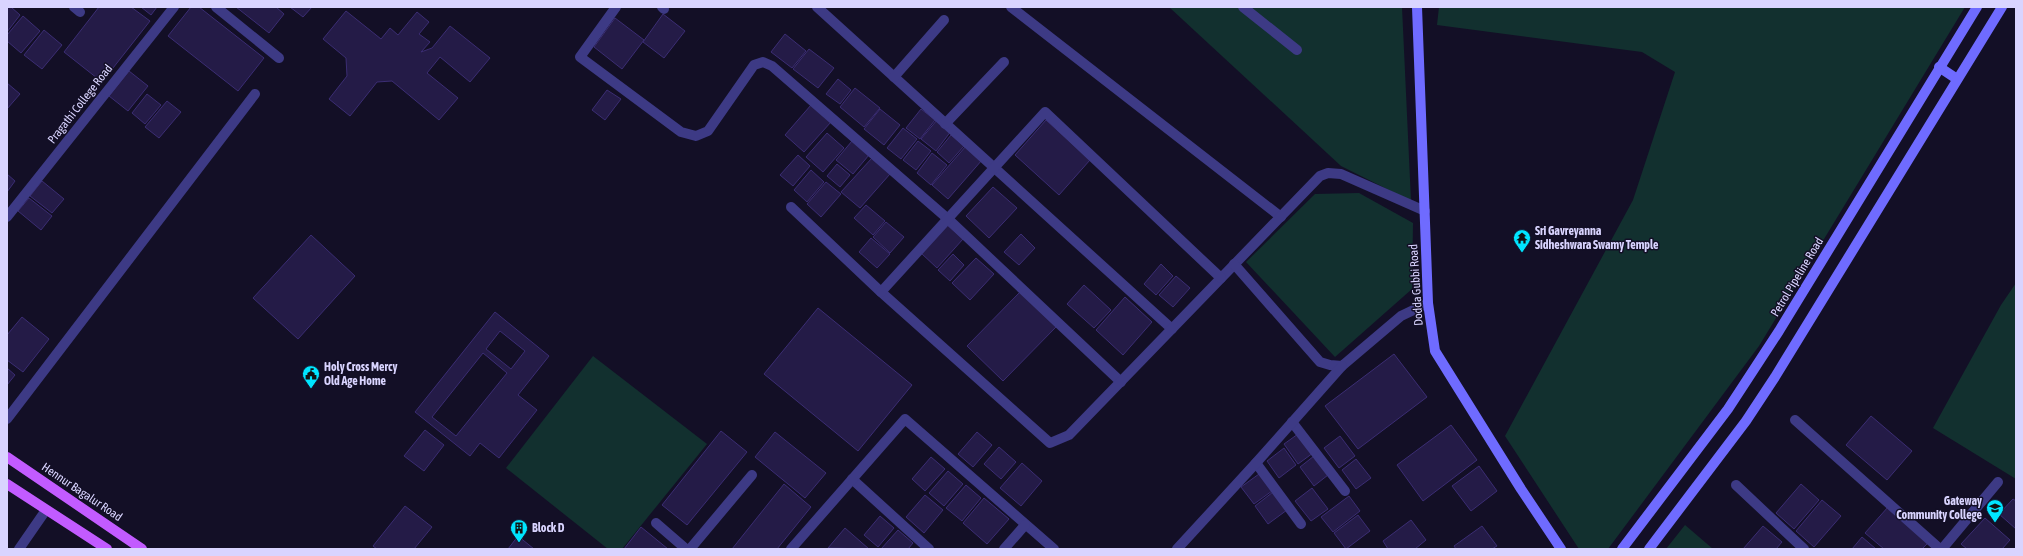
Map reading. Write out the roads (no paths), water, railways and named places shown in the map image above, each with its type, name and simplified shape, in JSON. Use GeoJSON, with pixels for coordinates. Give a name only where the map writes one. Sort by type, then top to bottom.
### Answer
{"type":"FeatureCollection","features":[{"type":"Feature","properties":{"kind":"main road","name":"Dodda Gubbi Road"},"geometry":{"type":"LineString","coordinates":[[1417,7],[1428,303],[1436,351],[1521,489],[1561,549]]}},
{"type":"Feature","properties":{"kind":"main road","name":"Petrol Pipeline Road"},"geometry":{"type":"LineString","coordinates":[[1622,549],[1741,390],[1779,331],[1977,7]]}},
{"type":"Feature","properties":{"kind":"main road"},"geometry":{"type":"LineString","coordinates":[[1649,549],[1754,410],[1798,343],[2002,7]]}},
{"type":"Feature","properties":{"kind":"main road"},"geometry":{"type":"LineString","coordinates":[[1939,67],[1957,79]]}},
{"type":"Feature","properties":{"kind":"main road","name":"Hennur Bagalur Road"},"geometry":{"type":"LineString","coordinates":[[7,457],[142,549]]}},
{"type":"Feature","properties":{"kind":"main road"},"geometry":{"type":"LineString","coordinates":[[7,484],[107,549]]}},
{"type":"Feature","properties":{"kind":"street","name":"Pragathi College Road"},"geometry":{"type":"LineString","coordinates":[[7,217],[174,7]]}},
{"type":"Feature","properties":{"kind":"street"},"geometry":{"type":"LineString","coordinates":[[216,7],[279,58]]}},
{"type":"Feature","properties":{"kind":"street"},"geometry":{"type":"LineString","coordinates":[[616,7],[580,57],[681,132],[696,136],[708,131],[754,65],[763,62],[772,66],[948,219],[1121,382]]}},
{"type":"Feature","properties":{"kind":"street"},"geometry":{"type":"LineString","coordinates":[[817,7],[1172,329]]}},
{"type":"Feature","properties":{"kind":"street"},"geometry":{"type":"LineString","coordinates":[[1011,7],[1281,217]]}},
{"type":"Feature","properties":{"kind":"street"},"geometry":{"type":"LineString","coordinates":[[1243,7],[1297,50]]}},
{"type":"Feature","properties":{"kind":"street"},"geometry":{"type":"LineString","coordinates":[[894,77],[944,20]]}},
{"type":"Feature","properties":{"kind":"street"},"geometry":{"type":"LineString","coordinates":[[945,124],[1004,62]]}},
{"type":"Feature","properties":{"kind":"street"},"geometry":{"type":"LineString","coordinates":[[7,419],[255,94]]}},
{"type":"Feature","properties":{"kind":"street"},"geometry":{"type":"LineString","coordinates":[[881,292],[1045,112],[1221,278]]}},
{"type":"Feature","properties":{"kind":"street"},"geometry":{"type":"LineString","coordinates":[[791,208],[881,292],[1050,442],[1069,435],[1316,179],[1328,173],[1341,174],[1425,212]]}},
{"type":"Feature","properties":{"kind":"street"},"geometry":{"type":"LineString","coordinates":[[1234,264],[1320,362],[1342,366]]}},
{"type":"Feature","properties":{"kind":"street"},"geometry":{"type":"LineString","coordinates":[[1177,549],[1342,366],[1401,316],[1428,303]]}},
{"type":"Feature","properties":{"kind":"street"},"geometry":{"type":"LineString","coordinates":[[805,549],[794,546],[905,419],[1054,549]]}},
{"type":"Feature","properties":{"kind":"street"},"geometry":{"type":"LineString","coordinates":[[1795,420],[1941,549],[1998,482]]}},
{"type":"Feature","properties":{"kind":"street"},"geometry":{"type":"LineString","coordinates":[[1292,422],[1345,491]]}},
{"type":"Feature","properties":{"kind":"street"},"geometry":{"type":"LineString","coordinates":[[1256,463],[1301,524]]}},
{"type":"Feature","properties":{"kind":"street"},"geometry":{"type":"LineString","coordinates":[[690,549],[752,475]]}},
{"type":"Feature","properties":{"kind":"street"},"geometry":{"type":"LineString","coordinates":[[852,478],[929,549]]}},
{"type":"Feature","properties":{"kind":"street"},"geometry":{"type":"LineString","coordinates":[[1736,485],[1804,549]]}},
{"type":"Feature","properties":{"kind":"street"},"geometry":{"type":"LineString","coordinates":[[19,549],[46,510]]}},
{"type":"Feature","properties":{"kind":"street"},"geometry":{"type":"LineString","coordinates":[[656,523],[686,549]]}},
{"type":"Feature","properties":{"kind":"street"},"geometry":{"type":"LineString","coordinates":[[1004,549],[1025,525]]}},
{"type":"Feature","properties":{"kind":"place","name":"Sri Gavreyanna Sidheshwara Swamy Temple"},"geometry":{"type":"Point","coordinates":[1522,253]}},
{"type":"Feature","properties":{"kind":"place","name":"Holy Cross Mercy Old Age Home"},"geometry":{"type":"Point","coordinates":[311,389]}},
{"type":"Feature","properties":{"kind":"place","name":"Gateway Community College"},"geometry":{"type":"Point","coordinates":[1995,523]}},
{"type":"Feature","properties":{"kind":"place","name":"Block D"},"geometry":{"type":"Point","coordinates":[519,543]}}]}
